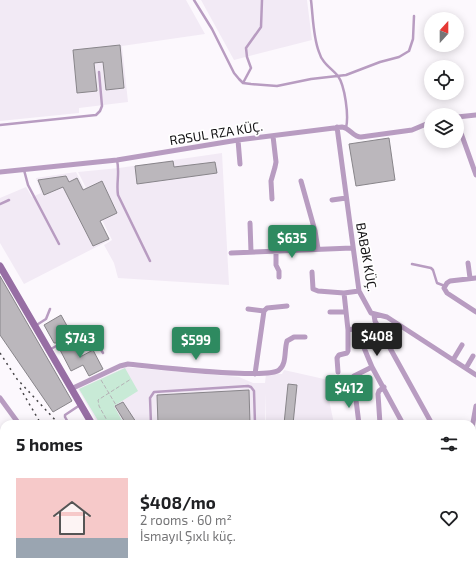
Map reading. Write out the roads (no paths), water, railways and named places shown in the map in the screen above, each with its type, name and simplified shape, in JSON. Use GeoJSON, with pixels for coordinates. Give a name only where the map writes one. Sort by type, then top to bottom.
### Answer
{"type":"FeatureCollection","features":[{"type":"Feature","properties":{"kind":"street"},"geometry":{"type":"LineString","coordinates":[[464,116],[476,115]]}},
{"type":"Feature","properties":{"kind":"street","name":"RƏSUL RZA KÜÇ."},"geometry":{"type":"LineString","coordinates":[[0,172],[117,160],[238,140],[337,127],[346,128],[354,135],[361,137],[403,132],[424,125]]}},
{"type":"Feature","properties":{"kind":"street","name":"BABƏK KÜÇ."},"geometry":{"type":"LineString","coordinates":[[337,127],[352,248],[359,291],[370,312],[374,315],[375,321],[430,420]]}},
{"type":"Feature","properties":{"kind":"street"},"geometry":{"type":"LineString","coordinates":[[272,199],[271,181],[276,162],[273,136]]}},
{"type":"Feature","properties":{"kind":"street"},"geometry":{"type":"LineString","coordinates":[[238,140],[240,164]]}},
{"type":"Feature","properties":{"kind":"street"},"geometry":{"type":"LineString","coordinates":[[464,141],[476,175]]}},
{"type":"Feature","properties":{"kind":"street"},"geometry":{"type":"LineString","coordinates":[[301,181],[315,231],[318,249]]}},
{"type":"Feature","properties":{"kind":"street"},"geometry":{"type":"LineString","coordinates":[[332,200],[346,198]]}},
{"type":"Feature","properties":{"kind":"street"},"geometry":{"type":"LineString","coordinates":[[250,223],[251,252]]}},
{"type":"Feature","properties":{"kind":"street"},"geometry":{"type":"LineString","coordinates":[[231,253],[352,248]]}},
{"type":"Feature","properties":{"kind":"street"},"geometry":{"type":"LineString","coordinates":[[276,251],[276,265],[279,271],[279,278]]}},
{"type":"Feature","properties":{"kind":"street"},"geometry":{"type":"LineString","coordinates":[[468,263],[473,278],[450,281],[444,288],[447,293],[476,312]]}},
{"type":"Feature","properties":{"kind":"street"},"geometry":{"type":"LineString","coordinates":[[0,266],[90,420]]}},
{"type":"Feature","properties":{"kind":"street"},"geometry":{"type":"LineString","coordinates":[[312,272],[312,289],[318,291],[344,293],[359,291]]}},
{"type":"Feature","properties":{"kind":"street"},"geometry":{"type":"LineString","coordinates":[[338,372],[336,358],[339,355],[346,354],[348,351],[348,330],[344,293]]}},
{"type":"Feature","properties":{"kind":"street"},"geometry":{"type":"LineString","coordinates":[[248,309],[264,310],[267,308],[288,306]]}},
{"type":"Feature","properties":{"kind":"street"},"geometry":{"type":"LineString","coordinates":[[255,374],[264,310]]}},
{"type":"Feature","properties":{"kind":"street"},"geometry":{"type":"LineString","coordinates":[[330,312],[346,312]]}},
{"type":"Feature","properties":{"kind":"street"},"geometry":{"type":"LineString","coordinates":[[374,315],[387,317],[476,375]]}},
{"type":"Feature","properties":{"kind":"street"},"geometry":{"type":"LineString","coordinates":[[348,330],[353,329],[357,331],[372,367],[401,420]]}},
{"type":"Feature","properties":{"kind":"street"},"geometry":{"type":"LineString","coordinates":[[71,389],[120,366],[128,364],[255,374],[272,373],[279,370],[283,364],[287,341],[294,337],[305,337]]}},
{"type":"Feature","properties":{"kind":"street"},"geometry":{"type":"LineString","coordinates":[[453,360],[462,345]]}},
{"type":"Feature","properties":{"kind":"street"},"geometry":{"type":"LineString","coordinates":[[466,368],[473,356]]}},
{"type":"Feature","properties":{"kind":"street"},"geometry":{"type":"LineString","coordinates":[[354,376],[372,367]]}},
{"type":"Feature","properties":{"kind":"street"},"geometry":{"type":"LineString","coordinates":[[380,420],[378,394],[379,391],[384,388]]}},
{"type":"Feature","properties":{"kind":"street"},"geometry":{"type":"LineString","coordinates":[[350,390],[356,400],[358,420]]}},
{"type":"Feature","properties":{"kind":"street"},"geometry":{"type":"LineString","coordinates":[[0,398],[2,407],[15,420]]}},
{"type":"Feature","properties":{"kind":"street"},"geometry":{"type":"LineString","coordinates":[[473,420],[476,406]]}},
{"type":"Feature","properties":{"kind":"lane"},"geometry":{"type":"LineString","coordinates":[[194,0],[212,30],[234,73],[239,79],[243,83],[277,86],[311,79],[338,77],[404,54],[409,51],[412,45],[414,16]]}},
{"type":"Feature","properties":{"kind":"lane"},"geometry":{"type":"LineString","coordinates":[[243,83],[251,68],[247,57],[246,48],[259,31],[262,24],[262,0]]}},
{"type":"Feature","properties":{"kind":"lane"},"geometry":{"type":"LineString","coordinates":[[311,0],[319,54],[327,66],[338,77],[342,85],[348,121],[346,128]]}},
{"type":"Feature","properties":{"kind":"lane"},"geometry":{"type":"LineString","coordinates":[[0,126],[96,115],[102,106],[99,72]]}},
{"type":"Feature","properties":{"kind":"lane"},"geometry":{"type":"LineString","coordinates":[[117,160],[119,172],[117,189],[118,195],[150,261]]}},
{"type":"Feature","properties":{"kind":"lane"},"geometry":{"type":"LineString","coordinates":[[24,170],[28,185],[59,244]]}},
{"type":"Feature","properties":{"kind":"lane"},"geometry":{"type":"LineString","coordinates":[[0,204],[9,200]]}},
{"type":"Feature","properties":{"kind":"lane"},"geometry":{"type":"LineString","coordinates":[[412,264],[431,268],[437,283],[445,286]]}},
{"type":"Feature","properties":{"kind":"lane"},"geometry":{"type":"LineString","coordinates":[[35,326],[46,319],[50,309]]}},
{"type":"Feature","properties":{"kind":"lane"},"geometry":{"type":"LineString","coordinates":[[48,350],[87,330],[90,331],[104,353]]}},
{"type":"Feature","properties":{"kind":"lane"},"geometry":{"type":"LineString","coordinates":[[151,420],[150,398],[154,392],[248,386],[254,391],[255,420]]}},
{"type":"Feature","properties":{"kind":"lane"},"geometry":{"type":"LineString","coordinates":[[67,420],[65,417],[66,415],[80,404]]}},
{"type":"Feature","properties":{"kind":"railway"},"geometry":{"type":"LineString","coordinates":[[0,353],[17,379],[55,420]]}},
{"type":"Feature","properties":{"kind":"railway"},"geometry":{"type":"LineString","coordinates":[[20,388],[39,420]]}}]}
